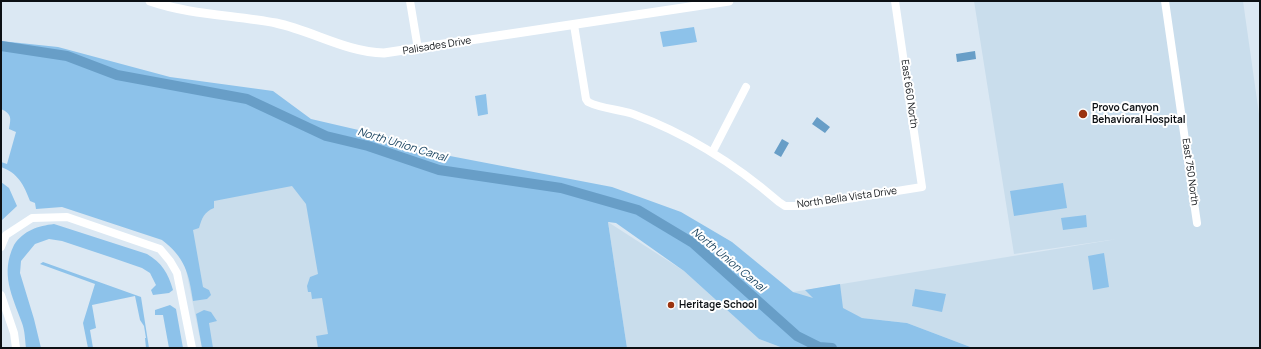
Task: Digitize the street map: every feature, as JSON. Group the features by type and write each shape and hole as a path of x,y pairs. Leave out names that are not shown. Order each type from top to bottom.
{"street":[{"name":"Palisades Drive","path":"150,1 276,23 310,32 352,49 365,52 384,53 729,1"},
{"path":"410,1 418,48"},
{"name":"East 660 North","path":"895,1 922,187"},
{"name":"East 750 North","path":"1165,1 1198,223"},
{"name":"North Bella Vista Drive","path":"574,25 586,99 596,106 623,112 652,122 683,135 713,151 732,164 785,206 803,206 922,187"},
{"path":"713,151 746,87"},
{"path":"1,247 6,235 32,218 67,217 160,249 170,261 177,273 192,348"},
{"path":"1,295 14,333 16,348"}],"shaded area":[{"path":"974,1 1243,1 1260,121 1260,348 973,348 907,323 862,318 793,292 1117,239 1014,254"},
{"path":"694,27 697,42 663,47 660,32"},
{"path":"1,41 58,47 170,77 273,91 311,119 393,138 450,156 612,187 681,212 732,242 793,292 813,298 805,290 840,284 843,308 862,318 907,323 973,348 783,348 759,339 684,271 616,223 608,222 627,348 318,348 316,336 328,334 322,298 312,299 311,292 308,292 307,286 310,277 318,274 306,204 292,186 214,201 214,208 208,211 204,216 199,228 193,230 203,287 209,290 211,295 207,299 193,301 190,282 185,267 176,253 162,240 62,207 36,209 35,203 30,201 20,180 12,173 1,167 1,162 7,164 16,132 9,129 10,117 1,109"},
{"path":"975,51 976,59 957,62 956,54"},
{"path":"486,94 488,114 478,116 475,96"},
{"path":"817,117 830,127 825,133 812,124"},
{"path":"249,138 325,161 337,348 202,348 185,265 172,248 162,240"},
{"path":"782,139 789,143 781,157 774,153"},
{"path":"1,182 9,188 17,206 1,221"},
{"path":"1063,183 1067,208 1014,216 1010,191"},
{"path":"1086,215 1087,227 1063,230 1061,218"},
{"name":"Heritage School","path":"608,222 684,271 759,339 783,348 627,348"},
{"path":"54,224 147,254 157,261 164,269 173,290 169,293 153,295 151,290 156,285 150,273 142,268 62,241 49,239 35,244 21,261 20,273 41,348 26,348 23,326 11,294 9,284 8,265 10,256 14,245 27,232 42,226"},
{"path":"1104,253 1109,287 1093,290 1088,256"},
{"path":"43,262 141,297 149,348 146,348 144,326 140,320 135,296 92,305 96,328 90,330 93,348 88,348 83,323 95,284 40,264"},
{"path":"915,289 946,294 942,312 912,306"},
{"path":"170,305 176,309 183,348 169,348 163,315 155,315 155,310"},
{"path":"204,310 211,312 217,321 209,323 213,348 202,348 196,314"}],"waterway":[{"name":"North Union Canal","path":"1,46 67,56 117,75 247,99 326,136 368,146 439,170 561,188 638,210 693,243 797,336 819,347 832,348"}],"place":[{"name":"Provo Canyon Behavioral Hospital","path":"1083,114"},
{"name":"Heritage School","path":"671,305"}]}
